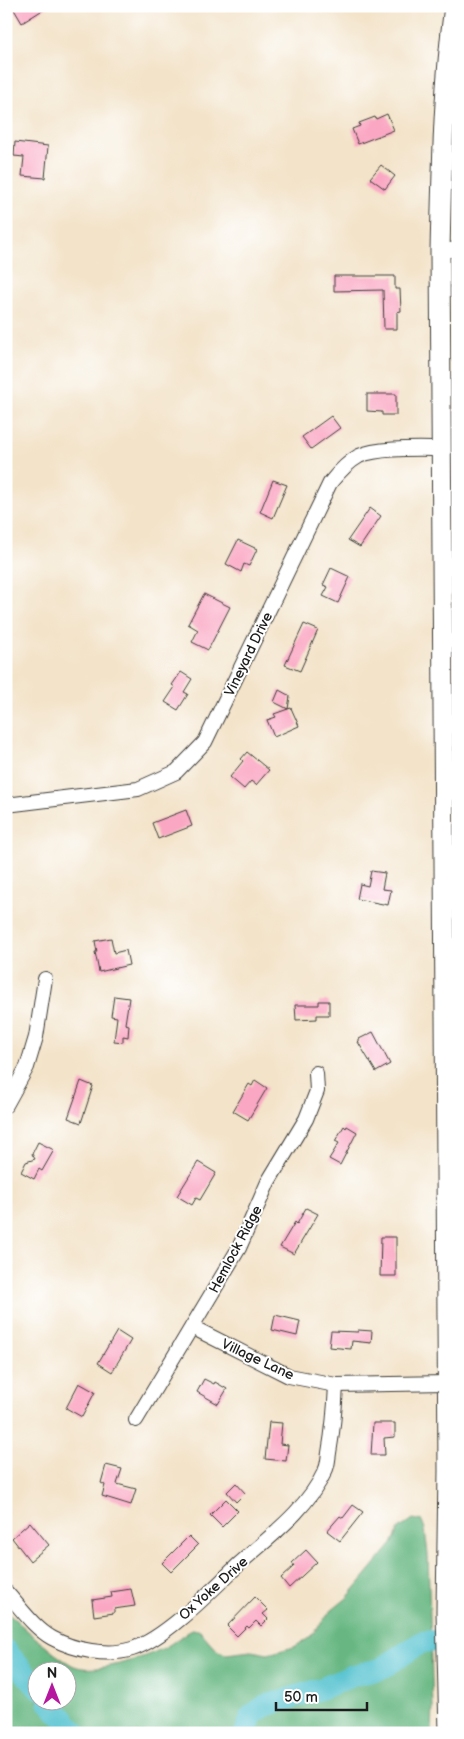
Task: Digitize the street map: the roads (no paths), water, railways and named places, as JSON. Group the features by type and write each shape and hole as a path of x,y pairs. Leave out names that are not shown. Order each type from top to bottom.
{"main road":[{"path":"449,1733 442,449 449,250 444,112 454,6"}],"street":[{"name":"Vineyard Drive","path":"6,805 138,789 176,772 206,742 330,483 342,469 360,456 389,450 442,449"},
{"path":"7,1104 27,1067 36,1037 45,979"},
{"name":"Hemlock Ridge","path":"136,1420 239,1248 268,1182 306,1119 317,1091 316,1073"},
{"name":"Village Lane","path":"192,1327 289,1376 336,1385 447,1383"},
{"name":"Ox Yoke Drive","path":"6,1592 32,1621 51,1637 78,1649 108,1653 132,1649 160,1635 295,1513 314,1490 326,1469 333,1432 336,1385"}],"waterway":[{"path":"245,1733 252,1715 265,1706 323,1688 354,1675 381,1669 422,1642 458,1639"},
{"path":"6,1651 28,1676"},
{"path":"58,1712 76,1733"}]}
